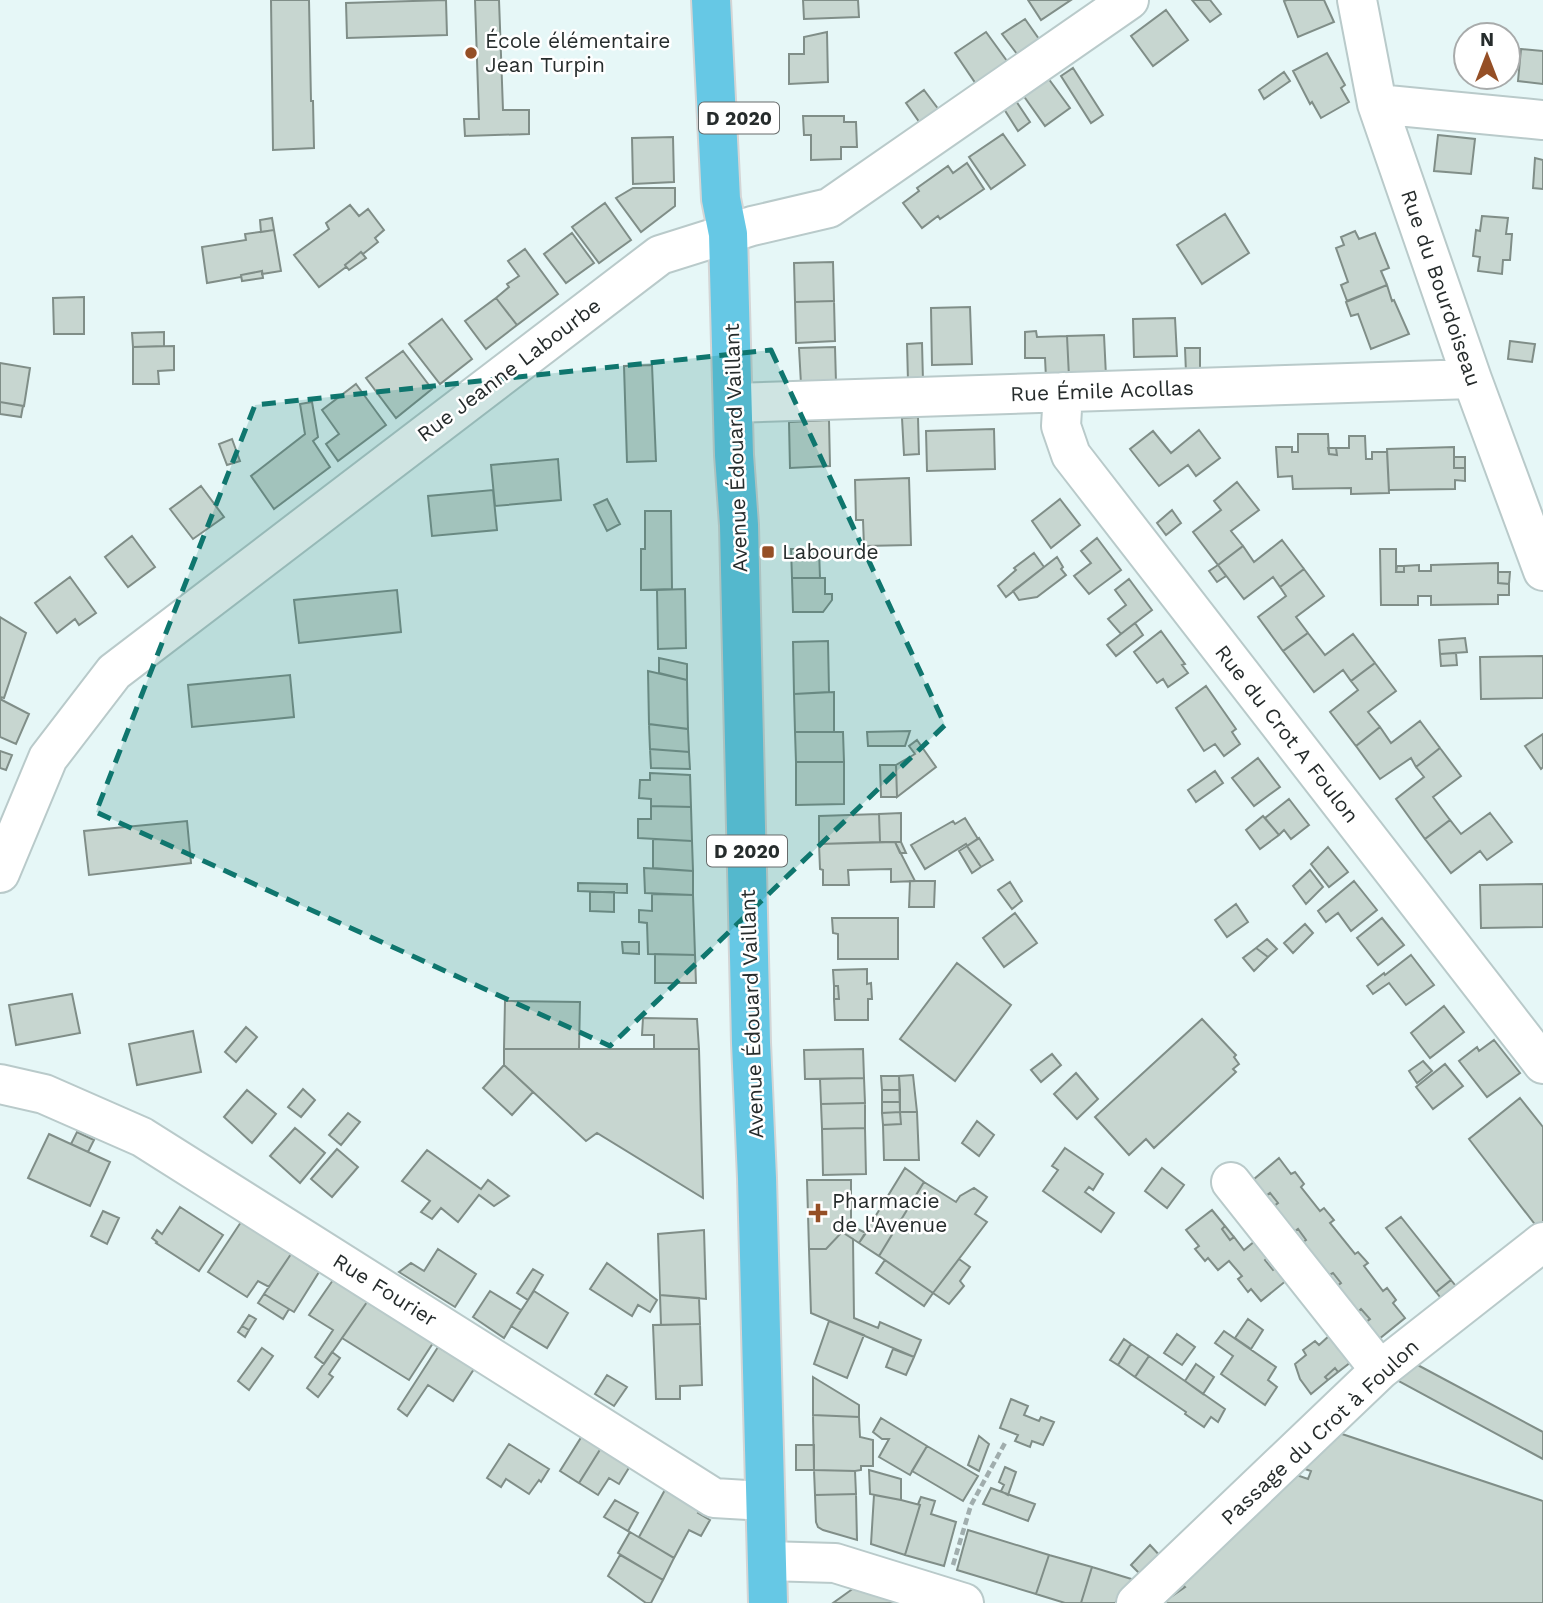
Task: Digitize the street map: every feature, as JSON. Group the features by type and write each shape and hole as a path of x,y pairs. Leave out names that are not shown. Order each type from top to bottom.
{"main road":[{"name":"Avenue Édouard Vaillant","path":"711,0 721,199 728,234 741,581 765,1501"},
{"name":"Avenue Édouard Vaillant","path":"728,234 740,195 737,0"},
{"name":"D 2020","path":"765,1501 768,1603"}],"street":[{"name":"Rue Jeanne Labourbe","path":"0,873 48,758 114,672 660,255 752,226 829,208 1129,0"},
{"name":"Rue du Bourdoiseau","path":"1357,0 1377,104 1472,379 1543,571"},
{"path":"1377,104 1543,120"},
{"name":"Rue Émile Acollas","path":"733,403 1472,379"},
{"name":"Rue du Crot A Foulon","path":"1063,392 1060,426 1071,455 1543,1064"},
{"name":"Rue Fourier","path":"0,1084 44,1094 142,1137 714,1497 765,1501"},
{"path":"1231,1182 1380,1370"},
{"name":"Passage du Crot à Foulon","path":"1136,1603 1380,1370 1543,1242"},
{"path":"767,1561 835,1563 954,1600"}],"path":[{"path":"954,1600 971,1505 1005,1443"}],"highlighted area":[{"path":"771,350 945,725 610,1046 96,812 255,405"}],"building":[{"path":"271,0 309,0 314,148 273,150"},
{"path":"446,0 447,35 347,38 346,3"},
{"path":"475,0 499,0 503,110 529,110 529,134 465,136 464,119 479,119"},
{"path":"803,0 858,0 859,17 804,19"},
{"path":"1028,0 1071,0 1041,20"},
{"path":"1192,0 1210,0 1221,14 1210,22"},
{"path":"1324,0 1334,22 1298,37 1284,1"},
{"path":"1166,10 1188,40 1153,66 1131,36"},
{"path":"1025,19 1039,39 1017,54 1002,34"},
{"path":"827,32 828,82 789,84 789,54 804,54 804,37"},
{"path":"986,32 1007,61 976,84 955,53"},
{"path":"1522,49 1543,51 1543,84 1522,81"},
{"path":"1327,53 1345,85 1341,88 1349,102 1321,118 1312,102 1310,104 1293,71"},
{"path":"1073,68 1103,115 1091,123 1061,76"},
{"path":"1284,72 1290,81 1264,99 1259,90"},
{"path":"1048,78 1070,108 1045,126 1023,95"},
{"path":"924,90 939,110 920,123 906,103"},
{"path":"1016,101 1030,122 1018,131 1004,109"},
{"path":"803,116 844,116 844,122 856,122 857,147 841,147 841,159 811,160 811,135 804,135"},
{"path":"1003,134 1025,165 991,189 969,157"},
{"path":"1438,135 1475,139 1471,174 1434,171"},
{"path":"673,137 674,182 633,184 632,138"},
{"path":"1535,158 1543,160 1543,189 1533,188"},
{"path":"967,163 984,189 922,228 903,203 919,191 917,188 948,166 953,173"},
{"path":"633,188 675,188 675,206 641,232 616,198"},
{"path":"605,203 631,240 599,263 572,227"},
{"path":"350,205 359,216 368,209 384,230 375,238 378,242 363,254 361,252 319,287 294,255 329,229 326,223"},
{"path":"1225,214 1249,253 1202,284 1177,245"},
{"path":"1482,216 1508,218 1506,234 1512,234 1510,260 1503,260 1502,274 1478,271 1480,257 1473,256 1476,230 1480,231"},
{"path":"272,218 274,230 261,232 260,220"},
{"path":"274,230 281,271 262,274 262,271 207,283 202,247 246,240 245,234"},
{"path":"1355,231 1359,239 1375,233 1389,268 1381,271 1387,285 1347,301 1341,285 1348,282 1336,248 1344,245 1341,237"},
{"path":"572,233 594,263 566,283 544,254"},
{"path":"525,249 558,294 517,325 496,298 509,287 507,284 519,276 508,261"},
{"path":"361,252 366,258 349,270 345,265"},
{"path":"833,262 834,301 795,302 794,263"},
{"path":"262,271 263,278 242,281 241,275"},
{"path":"1387,285 1409,334 1371,349 1358,314 1351,316 1346,302"},
{"path":"84,297 84,334 54,334 53,298"},
{"path":"496,298 517,325 486,349 465,321"},
{"path":"834,301 835,341 796,343 795,302"},
{"path":"970,307 972,364 932,365 931,308"},
{"path":"1175,318 1177,356 1134,357 1133,319"},
{"path":"442,319 472,359 440,384 409,344"},
{"path":"1036,331 1037,337 1067,336 1069,377 1046,378 1045,358 1025,358 1025,332"},
{"path":"164,332 164,346 133,347 132,333"},
{"path":"1104,335 1106,376 1069,377 1067,336"},
{"path":"1510,341 1535,344 1532,362 1508,359"},
{"path":"922,343 923,381 908,381 907,344"},
{"path":"174,346 174,370 158,371 159,384 133,384 133,347"},
{"path":"835,347 836,383 801,384 799,348"},
{"path":"1185,348 1200,348 1200,373 1186,373"},
{"path":"403,351 432,389 396,418 366,378"},
{"path":"0,363 30,368 24,406 0,402"},
{"path":"652,365 656,461 627,462 624,366"},
{"path":"356,384 386,425 338,461 326,444 339,434 322,410"},
{"path":"0,402 23,406 21,417 0,414"},
{"path":"312,402 318,437 313,441 330,467 274,509 251,476 305,434 300,404"},
{"path":"918,417 919,454 904,455 902,418"},
{"path":"829,420 830,466 790,468 789,422"},
{"path":"994,429 995,469 927,471 926,431"},
{"path":"1199,430 1220,458 1196,476 1188,465 1159,486 1130,449 1153,431 1171,453"},
{"path":"1298,434 1328,434 1329,454 1337,455 1336,448 1349,448 1349,436 1365,436 1366,459 1372,459 1372,452 1387,452 1389,493 1351,494 1351,488 1293,489 1292,476 1278,477 1276,447 1292,447 1292,452 1298,452"},
{"path":"232,439 240,461 227,465 219,444"},
{"path":"1454,447 1454,468 1465,468 1465,481 1455,480 1455,489 1389,490 1387,449"},
{"path":"1328,448 1336,448 1337,455 1329,454"},
{"path":"1454,457 1465,457 1465,468 1454,468"},
{"path":"558,459 561,500 495,506 491,465"},
{"path":"909,478 911,545 864,546 863,520 856,520 855,480"},
{"path":"1237,482 1259,510 1231,531 1243,546 1218,565 1193,532 1221,510 1214,501"},
{"path":"201,486 224,517 193,539 170,509"},
{"path":"493,490 497,530 432,536 428,496"},
{"path":"607,499 620,524 607,531 594,505"},
{"path":"1060,499 1080,525 1051,548 1032,521"},
{"path":"1172,510 1181,523 1166,535 1157,523"},
{"path":"645,511 671,511 672,589 641,590"},
{"path":"132,536 155,567 128,587 105,557"},
{"path":"1097,538 1121,570 1089,594 1074,576 1091,563 1081,551"},
{"path":"1282,540 1304,569 1280,587 1273,577 1244,599 1218,565 1243,546 1254,562"},
{"path":"791,549 819,549 820,578 792,578"},
{"path":"1380,549 1396,549 1396,572 1404,572 1404,566 1419,565 1419,571 1431,571 1431,565 1498,563 1498,583 1509,584 1509,595 1498,595 1498,604 1431,605 1431,596 1418,596 1418,605 1381,605"},
{"path":"1034,553 1044,567 1006,597 998,586 1016,570 1014,568"},
{"path":"1057,557 1066,575 1037,597 1019,600 1013,591"},
{"path":"1218,565 1226,576 1217,582 1209,571"},
{"path":"1397,566 1404,566 1404,572 1396,572"},
{"path":"1304,569 1324,596 1296,617 1308,633 1283,651 1258,617 1286,596 1280,587"},
{"path":"1498,572 1510,572 1509,584 1498,583"},
{"path":"70,577 96,613 79,625 75,619 57,633 35,603"},
{"path":"792,578 825,578 825,594 832,594 832,600 823,612 793,612"},
{"path":"1129,579 1152,610 1121,634 1108,619 1126,605 1115,590"},
{"path":"685,589 686,648 658,649 657,590"},
{"path":"397,590 401,632 299,643 294,600"},
{"path":"0,617 26,633 4,698 0,697"},
{"path":"1135,623 1143,635 1116,656 1107,645"},
{"path":"1161,631 1185,664 1182,665 1188,673 1168,687 1163,679 1157,683 1134,652"},
{"path":"1308,633 1325,655 1353,634 1375,663 1351,681 1343,670 1314,692 1283,651"},
{"path":"1465,638 1467,652 1440,654 1439,640"},
{"path":"828,641 829,692 794,694 793,642"},
{"path":"1456,653 1457,665 1441,666 1440,654"},
{"path":"1543,656 1543,698 1481,699 1480,657"},
{"path":"659,658 687,664 687,680 659,673"},
{"path":"1375,663 1396,691 1368,712 1380,727 1356,746 1330,712 1358,690 1351,681"},
{"path":"648,671 687,680 688,729 649,724"},
{"path":"290,675 294,717 192,727 188,685"},
{"path":"1206,686 1236,729 1232,732 1240,744 1224,756 1215,744 1204,751 1176,708"},
{"path":"834,692 834,732 795,732 794,694"},
{"path":"0,699 29,714 16,744 0,737"},
{"path":"1420,721 1440,748 1416,767 1411,758 1380,779 1356,746 1380,727 1391,743"},
{"path":"649,724 688,729 689,752 650,749"},
{"path":"910,731 905,746 868,746 867,732"},
{"path":"795,732 843,732 844,762 796,762"},
{"path":"1543,734 1543,767 1541,769 1525,746"},
{"path":"917,740 936,767 897,797 896,765 915,754 909,746"},
{"path":"1440,748 1461,776 1433,797 1450,820 1425,839 1396,799 1424,777 1416,767"},
{"path":"650,749 689,752 690,769 651,768"},
{"path":"0,751 12,755 6,770 0,768"},
{"path":"1258,758 1280,787 1254,806 1232,778"},
{"path":"796,762 844,762 844,804 796,805"},
{"path":"880,765 896,765 897,797 881,797"},
{"path":"1215,771 1223,783 1196,802 1188,790"},
{"path":"650,773 690,775 691,807 651,806 651,799 639,798 640,780 650,780"},
{"path":"1289,799 1309,825 1291,839 1284,830 1279,835 1265,818"},
{"path":"651,806 691,807 692,841 638,838 638,819 651,819"},
{"path":"901,813 901,842 880,842 879,814"},
{"path":"1490,813 1512,842 1487,860 1480,851 1451,873 1425,839 1450,820 1461,834"},
{"path":"879,814 880,842 819,844 819,816"},
{"path":"1263,816 1279,835 1260,849 1246,830"},
{"path":"965,818 978,839 925,869 911,845 953,821 955,824"},
{"path":"187,821 191,863 89,875 84,831"},
{"path":"979,838 993,860 981,867 967,846"},
{"path":"653,839 692,841 693,871 653,868"},
{"path":"895,842 901,842 906,853 900,853"},
{"path":"895,842 915,881 891,882 891,869 848,870 849,885 823,885 819,844"},
{"path":"967,846 981,867 972,873 959,851"},
{"path":"1328,847 1348,872 1329,887 1311,864"},
{"path":"644,868 693,871 693,895 645,893"},
{"path":"1310,870 1323,887 1306,904 1293,886"},
{"path":"910,881 935,881 934,907 909,907"},
{"path":"1354,881 1377,910 1351,931 1338,913 1326,922 1318,911"},
{"path":"1010,882 1022,901 1012,909 998,890"},
{"path":"578,883 627,884 627,893 578,891"},
{"path":"1543,884 1543,927 1481,928 1480,885"},
{"path":"590,892 614,892 614,912 590,911"},
{"path":"652,894 693,895 695,955 648,954 647,923 639,922 639,910 652,911"},
{"path":"1236,904 1248,922 1227,937 1215,920"},
{"path":"1015,913 1037,943 1004,967 983,938"},
{"path":"832,918 898,918 898,959 838,959 838,934 833,933"},
{"path":"1382,918 1404,945 1378,965 1357,938"},
{"path":"1305,924 1313,933 1293,953 1284,943"},
{"path":"1267,939 1277,949 1268,957 1256,948"},
{"path":"622,942 639,942 639,954 623,953"},
{"path":"1256,948 1268,957 1254,971 1243,958"},
{"path":"655,954 695,955 696,983 655,983"},
{"path":"1411,955 1434,985 1406,1005 1389,983 1373,994 1367,986"},
{"path":"957,963 1011,1005 955,1081 900,1039"},
{"path":"867,969 867,984 871,983 872,999 868,999 868,1020 835,1020 834,999 839,999 838,986 834,986 833,970"},
{"path":"834,986 838,986 839,999 834,999"},
{"path":"72,994 80,1033 16,1045 9,1005"},
{"path":"505,1001 580,1002 579,1049 504,1049"},
{"path":"1444,1006 1464,1032 1430,1058 1411,1033"},
{"path":"643,1018 697,1019 699,1049 654,1049 654,1035 642,1035"},
{"path":"1202,1019 1236,1055 1234,1057 1239,1064 1233,1069 1236,1072 1154,1148 1146,1139 1129,1155 1095,1117"},
{"path":"246,1027 257,1037 236,1062 225,1052"},
{"path":"193,1031 201,1072 137,1085 129,1044"},
{"path":"1494,1040 1520,1073 1487,1097 1459,1061 1477,1047 1479,1051"},
{"path":"504,1049 699,1049 703,1198 597,1133 586,1141 504,1065"},
{"path":"863,1049 864,1078 805,1079 804,1050"},
{"path":"1052,1054 1061,1065 1041,1082 1031,1070"},
{"path":"1423,1061 1432,1071 1417,1083 1409,1071"},
{"path":"1445,1064 1463,1086 1433,1109 1416,1087"},
{"path":"504,1065 533,1092 512,1115 483,1088"},
{"path":"1076,1073 1098,1099 1077,1119 1054,1094"},
{"path":"913,1075 917,1112 900,1112 899,1076"},
{"path":"881,1076 899,1076 900,1090 882,1090"},
{"path":"864,1078 865,1103 821,1104 820,1079"},
{"path":"303,1089 315,1100 301,1117 288,1107"},
{"path":"247,1090 276,1114 252,1143 224,1117"},
{"path":"882,1090 900,1090 900,1102 882,1102"},
{"path":"1520,1098 1543,1127 1543,1223 1537,1227 1469,1139"},
{"path":"882,1102 900,1102 900,1112 882,1113"},
{"path":"865,1103 865,1128 822,1129 821,1104"},
{"path":"900,1112 917,1112 919,1160 884,1160 883,1125 901,1124"},
{"path":"900,1112 901,1124 883,1125 882,1113"},
{"path":"348,1113 360,1122 341,1145 329,1135"},
{"path":"977,1121 994,1135 979,1156 962,1143"},
{"path":"295,1128 325,1153 300,1183 270,1156"},
{"path":"865,1128 866,1174 823,1175 822,1129"},
{"path":"77,1132 94,1140 88,1152 71,1144"},
{"path":"49,1134 110,1162 90,1206 28,1178"},
{"path":"1065,1148 1103,1174 1093,1190 1089,1187 1085,1192 1114,1213 1101,1232 1043,1191 1058,1170 1052,1166"},
{"path":"337,1149 358,1167 332,1197 311,1179"},
{"path":"427,1150 481,1189 488,1180 509,1196 494,1206 479,1195 458,1222 441,1208 432,1219 421,1212 430,1201 402,1181"},
{"path":"1279,1158 1291,1174 1295,1172 1304,1184 1301,1187 1320,1211 1324,1208 1334,1220 1330,1223 1355,1254 1358,1252 1368,1263 1364,1266 1383,1291 1387,1288 1396,1300 1393,1303 1405,1318 1379,1339 1366,1322 1370,1319 1361,1309 1358,1312 1337,1286 1341,1283 1333,1273 1329,1275 1303,1242 1306,1240 1298,1229 1294,1232 1274,1206 1278,1203 1270,1193 1266,1196 1253,1180"},
{"path":"905,1168 924,1182 879,1256 859,1243"},
{"path":"1162,1168 1184,1185 1167,1208 1145,1191"},
{"path":"807,1180 851,1180 851,1226 866,1233 859,1243 842,1232 826,1249 809,1249"},
{"path":"924,1182 956,1202 960,1196 974,1188 987,1197 975,1214 987,1222 933,1293 879,1256"},
{"path":"1270,1193 1278,1203 1274,1206 1266,1196"},
{"path":"180,1207 223,1235 199,1271 152,1238 157,1230 162,1234"},
{"path":"1212,1210 1225,1226 1222,1229 1230,1240 1234,1237 1244,1250 1255,1241 1268,1257 1265,1260 1273,1270 1276,1268 1287,1280 1261,1301 1251,1289 1248,1292 1238,1279 1242,1276 1229,1261 1218,1270 1208,1258 1205,1261 1195,1249 1199,1246 1186,1230"},
{"path":"103,1211 119,1218 107,1244 91,1236"},
{"path":"1401,1217 1451,1280 1436,1292 1386,1228"},
{"path":"241,1222 291,1254 269,1287 258,1281 247,1297 208,1272"},
{"path":"1225,1226 1234,1237 1230,1240 1222,1229"},
{"path":"1298,1229 1306,1240 1303,1242 1294,1232"},
{"path":"704,1230 706,1299 660,1295 658,1234"},
{"path":"842,1232 853,1239 854,1318 878,1328 880,1322 921,1340 914,1357 811,1313 809,1249 826,1249"},
{"path":"438,1249 476,1274 455,1307 399,1272 411,1263 424,1271"},
{"path":"291,1254 319,1272 294,1312 264,1294"},
{"path":"959,1259 970,1267 960,1281 964,1286 949,1304 933,1293"},
{"path":"885,1260 933,1293 924,1306 876,1273"},
{"path":"607,1263 657,1300 650,1312 638,1305 632,1316 590,1289"},
{"path":"533,1269 543,1275 528,1300 517,1293"},
{"path":"1333,1273 1341,1283 1337,1286 1329,1275"},
{"path":"333,1280 367,1302 324,1364 315,1357 333,1330 309,1315"},
{"path":"1451,1280 1463,1295 1448,1307 1436,1292"},
{"path":"490,1291 521,1310 504,1338 473,1317"},
{"path":"534,1291 568,1313 547,1348 511,1326"},
{"path":"264,1294 289,1309 283,1319 258,1303"},
{"path":"660,1295 699,1298 700,1324 661,1325"},
{"path":"367,1302 433,1343 409,1380 342,1338"},
{"path":"1361,1309 1370,1319 1366,1322 1358,1312"},
{"path":"249,1315 256,1319 249,1330 242,1326"},
{"path":"1248,1319 1263,1330 1251,1349 1235,1338"},
{"path":"829,1321 864,1335 847,1378 814,1364"},
{"path":"700,1324 702,1385 680,1386 680,1399 656,1399 653,1325"},
{"path":"242,1326 249,1330 245,1337 238,1332"},
{"path":"1224,1331 1276,1367 1268,1380 1277,1387 1265,1405 1221,1374 1233,1356 1215,1343"},
{"path":"1177,1334 1195,1347 1182,1365 1164,1353"},
{"path":"1330,1335 1351,1362 1338,1372 1335,1368 1325,1377 1328,1380 1311,1394 1300,1379 1295,1364 1306,1355 1303,1350 1315,1341 1319,1345"},
{"path":"1124,1339 1131,1344 1118,1365 1110,1360"},
{"path":"1131,1344 1149,1356 1135,1377 1118,1365"},
{"path":"438,1347 474,1369 453,1401 428,1385 407,1416 398,1409"},
{"path":"262,1348 273,1356 249,1390 238,1381"},
{"path":"893,1349 914,1357 906,1375 886,1367"},
{"path":"332,1352 340,1358 329,1374 333,1377 318,1397 307,1388"},
{"path":"1149,1356 1225,1409 1218,1422 1211,1417 1204,1427 1135,1377"},
{"path":"1412,1362 1543,1432 1543,1459 1391,1377"},
{"path":"1196,1364 1214,1377 1203,1394 1185,1381"},
{"path":"1335,1368 1338,1372 1328,1380 1325,1377"},
{"path":"607,1375 627,1387 614,1406 595,1394"},
{"path":"813,1377 859,1405 859,1417 813,1415"},
{"path":"1011,1399 1028,1406 1024,1415 1039,1421 1041,1417 1054,1422 1043,1445 1032,1441 1030,1447 1015,1441 1018,1435 1000,1428"},
{"path":"813,1415 859,1417 860,1437 873,1440 873,1466 861,1466 861,1470 855,1471 814,1470"},
{"path":"881,1418 927,1446 910,1475 879,1457 889,1439 882,1439 873,1432"},
{"path":"1324,1428 1543,1501 1543,1603 1162,1603 1185,1587 1173,1575 1279,1469 1308,1479 1311,1471 1305,1469 1317,1432"},
{"path":"582,1436 601,1448 579,1483 560,1471"},
{"path":"979,1436 989,1444 979,1471 968,1465"},
{"path":"509,1444 549,1469 529,1494 506,1479 501,1487 487,1478"},
{"path":"796,1445 814,1445 814,1470 796,1470"},
{"path":"927,1446 978,1476 963,1501 912,1471"},
{"path":"601,1448 630,1466 619,1484 609,1478 598,1495 579,1483"},
{"path":"1005,1467 1016,1472 1008,1495 1001,1491 1004,1485 999,1482"},
{"path":"814,1470 855,1471 856,1494 815,1495"},
{"path":"869,1470 901,1479 901,1500 870,1494"},
{"path":"666,1488 700,1510 698,1513 710,1520 701,1536 689,1530 674,1558 639,1537"},
{"path":"991,1488 1035,1504 1028,1521 983,1504"},
{"path":"856,1494 857,1540 818,1527 815,1495"},
{"path":"874,1495 920,1505 905,1555 871,1544"},
{"path":"921,1497 935,1501 931,1514 956,1522 944,1566 905,1555"},
{"path":"615,1500 638,1513 628,1531 604,1517"},
{"path":"968,1530 1049,1555 1036,1594 957,1570"},
{"path":"630,1532 674,1558 663,1580 618,1553"},
{"path":"1150,1545 1162,1558 1142,1576 1131,1565"},
{"path":"620,1555 663,1580 651,1603 646,1603 608,1576"},
{"path":"1049,1555 1092,1567 1081,1603 1065,1603 1036,1594"},
{"path":"1092,1567 1138,1581 1115,1603 1081,1603"},
{"path":"858,1585 913,1603 833,1603"}],"place":[{"name":"École élémentaire Jean Turpin","path":"471,53"},
{"name":"Labourde","path":"768,552"},
{"name":"Pharmacie de l'Avenue","path":"818,1213"}]}
